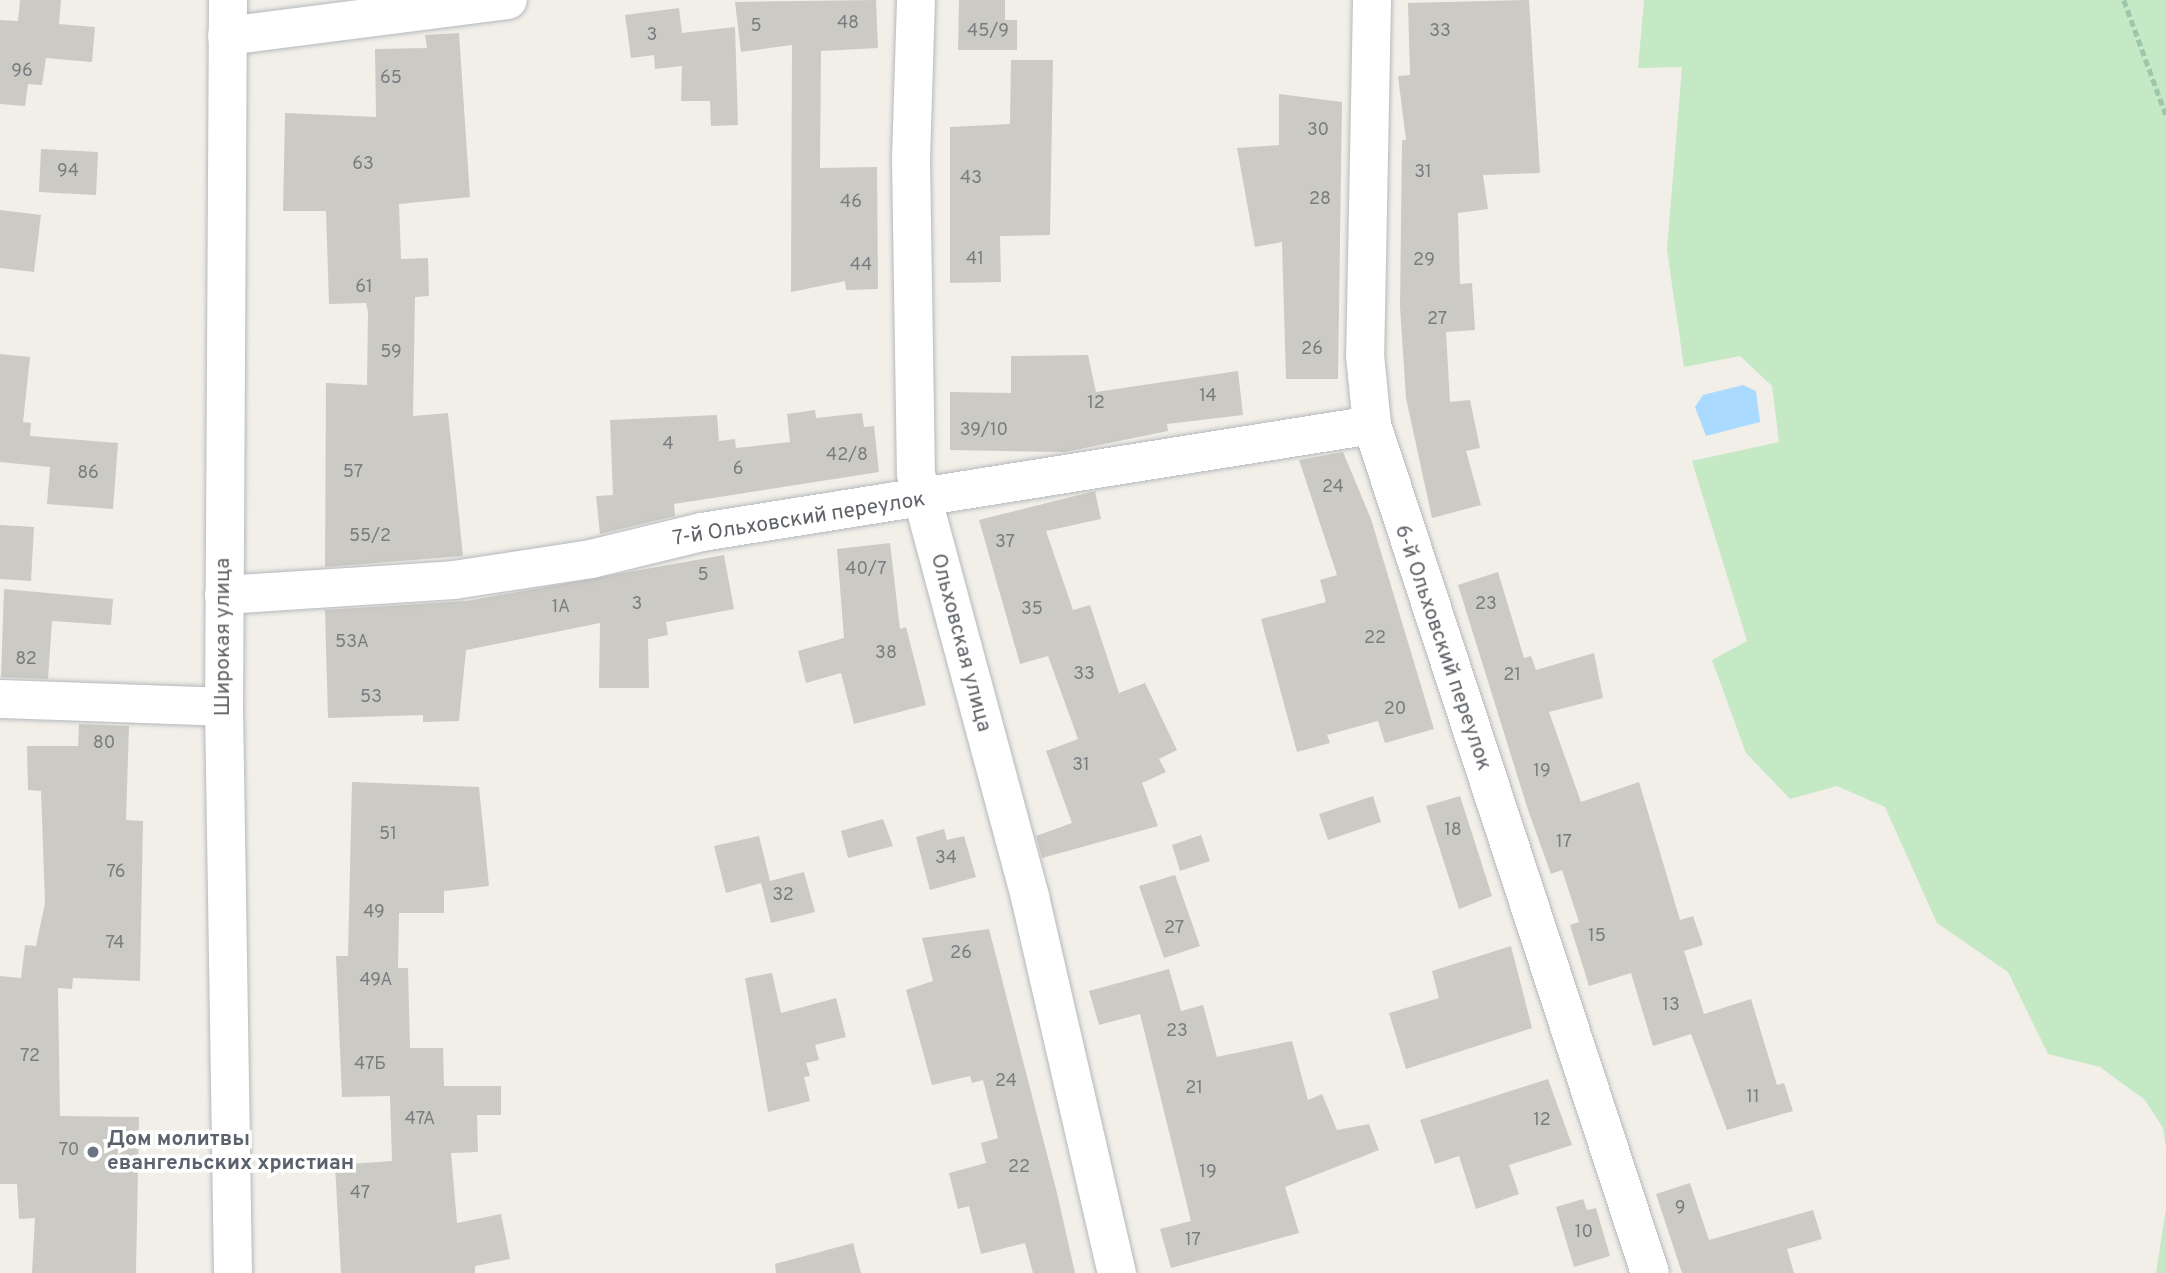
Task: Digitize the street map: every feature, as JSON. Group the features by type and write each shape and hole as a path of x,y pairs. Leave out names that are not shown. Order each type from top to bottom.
{"street":[{"path":"227,18 508,0"},
{"name":"Ольховская улица","path":"916,0 912,430 921,500 1030,897 1118,1273"},
{"name":"6-й Ольховский переулок","path":"1372,0 1365,355 1372,425 1401,528 1650,1273"},
{"name":"Широкая улица","path":"227,18 224,707 233,1273"},
{"name":"7-й Ольховский переулок","path":"224,595 454,580 591,559 702,532 921,500 1372,425"},
{"path":"0,699 224,707"}],"path":[{"path":"2124,0 2166,115"}],"green space":[{"path":"1644,0 2166,0 2166,1148 2163,1128 2145,1100 2100,1067 2048,1054 2008,972 1937,923 1885,807 1837,786 1790,799 1746,753 1712,660 1747,641 1692,461 1779,442 1772,386 1740,356 1684,367 1667,250 1682,67 1638,68"},
{"path":"2166,1209 2166,1273 2156,1273"}],"water":[{"path":"1743,385 1756,391 1760,422 1706,436 1695,407 1703,395"}],"building":[{"path":"20,0 61,0 59,24 95,27 92,62 46,58 42,85 28,84 25,106 0,104 0,20 18,21"},
{"path":"876,0 878,48 821,51 820,168 877,167 878,289 846,290 845,281 791,292 792,45 741,52 735,2"},
{"path":"959,0 1005,0 1005,20 1017,20 1017,50 958,50"},
{"path":"1529,0 1540,173 1483,175 1488,209 1458,213 1460,284 1472,283 1475,330 1446,332 1450,402 1470,400 1480,448 1466,451 1481,505 1432,518 1406,398 1400,307 1402,140 1406,140 1398,76 1410,75 1408,3"},
{"path":"679,8 682,33 735,27 738,125 711,126 710,101 681,101 682,66 655,69 654,55 631,58 625,15"},
{"path":"459,33 470,197 399,204 401,259 428,258 429,296 415,297 413,416 448,413 463,556 325,567 326,383 367,385 368,312 366,303 329,304 326,211 283,211 285,113 376,117 375,49 427,48 425,35"},
{"path":"1011,60 1053,60 1050,235 1000,236 1001,282 950,283 950,127 1010,124"},
{"path":"1279,94 1342,102 1338,379 1286,379 1282,242 1255,247 1237,148 1279,145"},
{"path":"41,149 98,152 96,195 39,192"},
{"path":"0,210 41,215 34,272 0,268"},
{"path":"0,354 30,357 23,422 31,423 30,436 118,443 113,509 47,504 50,467 0,462"},
{"path":"1088,355 1096,392 1238,371 1243,415 1167,424 1168,431 1065,452 950,450 950,392 1011,393 1011,356"},
{"path":"815,410 816,418 862,413 864,427 874,426 879,472 674,504 675,516 600,534 596,496 613,495 610,420 717,415 719,441 735,439 736,448 790,442 787,414"},
{"path":"1343,452 1371,519 1434,729 1385,743 1378,721 1327,735 1330,743 1297,752 1261,619 1326,602 1320,580 1337,575 1299,460"},
{"path":"1095,491 1101,519 1046,531 1073,610 1090,605 1119,693 1145,683 1177,750 1159,759 1166,772 1142,783 1158,826 1042,858 1036,836 1072,823 1046,751 1078,739 1048,656 1020,664 979,520"},
{"path":"0,525 34,527 31,581 0,579"},
{"path":"890,543 900,629 906,627 926,705 854,724 841,673 806,683 798,651 844,638 837,549"},
{"path":"724,555 734,609 666,622 668,635 648,639 649,688 599,688 600,623 466,650 459,721 423,722 423,715 328,718 325,610 467,601"},
{"path":"1498,572 1524,658 1531,656 1536,670 1594,653 1603,698 1549,712 1581,802 1639,782 1680,920 1693,916 1703,945 1684,951 1704,1014 1751,999 1777,1085 1784,1083 1793,1111 1727,1130 1691,1034 1653,1046 1631,973 1589,986 1570,925 1579,922 1562,870 1551,874 1528,810 1458,585"},
{"path":"4,589 113,599 111,625 52,621 48,679 1,677"},
{"path":"79,724 129,726 126,820 143,821 140,981 73,978 72,989 58,988 60,1116 139,1117 136,1273 32,1273 35,1218 19,1219 17,1184 0,1184 0,976 21,978 25,945 36,946 45,903 41,791 28,790 27,746 78,746"},
{"path":"352,782 479,787 489,886 444,891 444,913 399,913 398,968 408,968 410,1048 443,1048 444,1086 501,1086 501,1115 477,1115 478,1152 451,1153 457,1223 501,1214 510,1259 475,1266 475,1273 341,1273 335,1165 392,1161 390,1096 342,1097 336,956 348,956"},
{"path":"1373,796 1381,822 1328,840 1319,814"},
{"path":"1460,796 1492,896 1459,909 1426,806"},
{"path":"883,819 893,846 848,858 841,831"},
{"path":"944,829 947,840 964,836 976,877 930,890 916,837"},
{"path":"1201,835 1210,861 1180,871 1172,845"},
{"path":"759,836 770,881 804,872 815,912 771,923 761,883 726,893 714,846"},
{"path":"1175,875 1200,946 1164,958 1139,886"},
{"path":"989,929 1075,1273 1033,1273 1025,1243 981,1254 969,1206 958,1209 949,1173 986,1163 981,1143 998,1138 983,1080 972,1083 970,1076 932,1085 906,990 933,981 922,938"},
{"path":"1511,946 1532,1028 1406,1069 1389,1013 1439,998 1432,971"},
{"path":"1169,969 1181,1011 1203,1005 1217,1057 1292,1041 1308,1100 1322,1094 1337,1130 1369,1124 1379,1150 1285,1187 1299,1233 1171,1268 1160,1229 1191,1221 1140,1014 1099,1025 1089,991"},
{"path":"772,973 781,1013 836,998 846,1037 815,1045 819,1060 806,1063 810,1076 804,1077 810,1101 768,1112 745,978"},
{"path":"1548,1079 1572,1145 1509,1165 1519,1194 1476,1209 1459,1156 1435,1164 1420,1120"},
{"path":"1690,1183 1709,1240 1813,1210 1822,1239 1787,1249 1794,1273 1682,1273 1656,1194"},
{"path":"1583,1199 1587,1210 1596,1208 1610,1256 1574,1267 1556,1207"},
{"path":"853,1243 861,1273 776,1273 775,1264"}],"place":[{"name":"Дом молитвы евангельских христиан","path":"93,1152"}]}
